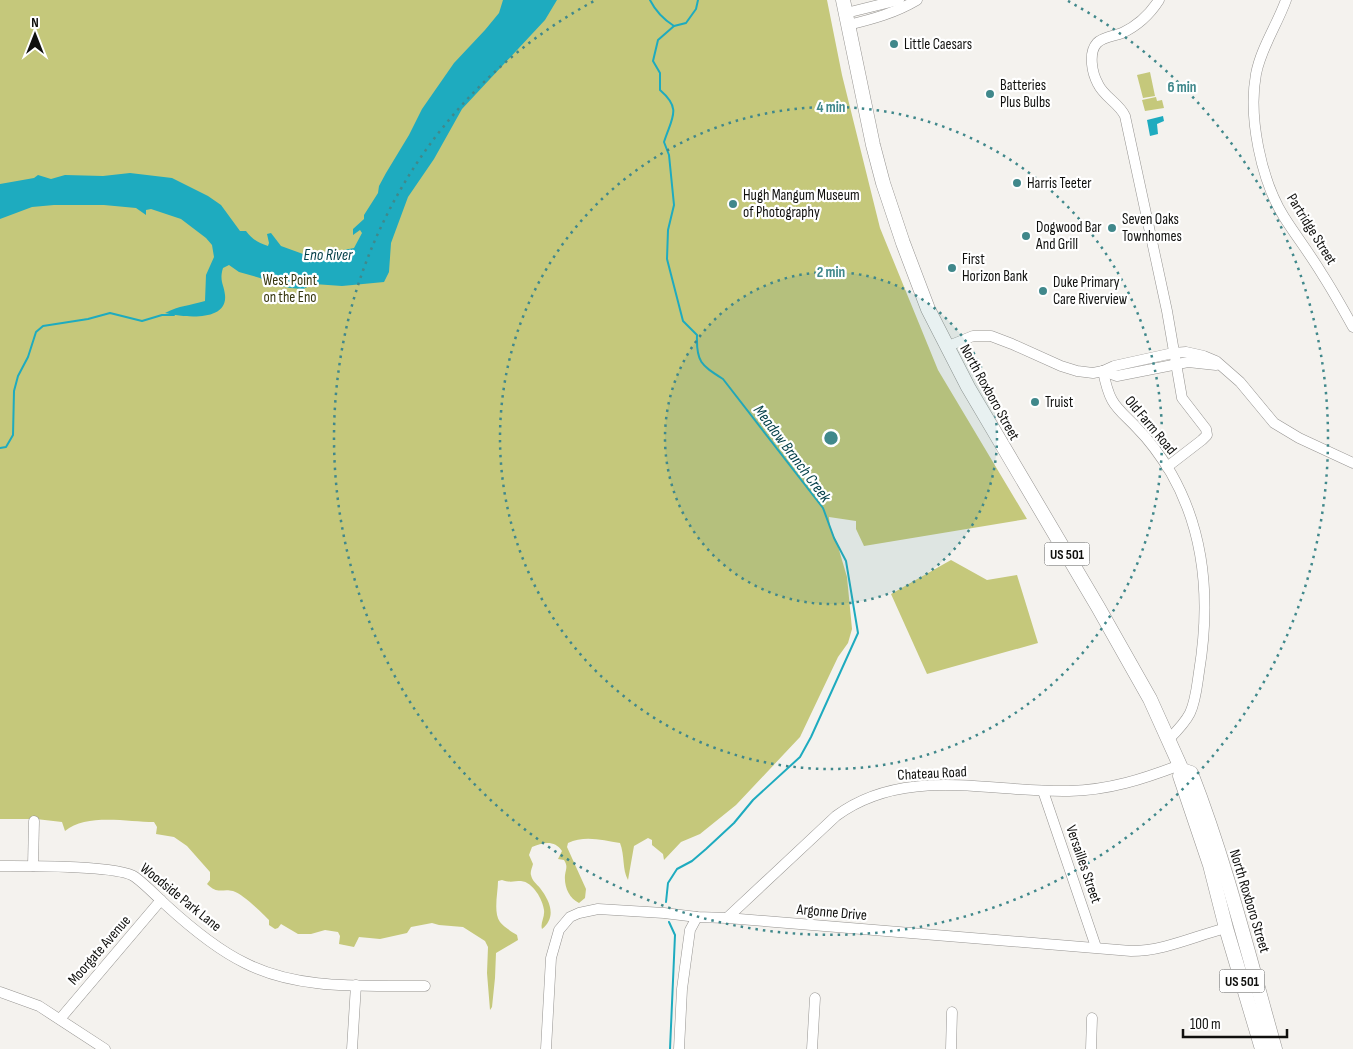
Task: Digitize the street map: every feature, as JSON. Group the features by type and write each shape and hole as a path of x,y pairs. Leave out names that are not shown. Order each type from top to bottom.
{"highway":[{"name":"North Roxboro Street","path":"846,12 873,145 885,191 915,276 946,347 994,434 1122,648 1169,739 1181,768 1180,776 1210,865 1226,928 1262,1049"},
{"name":"North Roxboro Street","path":"1181,768 1191,773 1204,806 1240,922 1275,1049"},
{"path":"1210,865 1218,876 1231,916 1240,922"},
{"path":"1226,928 1235,931 1251,983 1258,987"}],"street":[{"path":"846,12 899,0"},
{"path":"846,12 896,11 917,0"},
{"path":"1159,0 1146,16 1136,24 1122,33 1097,43 1092,51 1092,61 1098,84 1122,109 1125,116 1167,311 1182,398 1205,427 1207,434 1167,467"},
{"name":"Partridge Street","path":"1286,0 1262,52 1256,73 1253,113 1262,160 1273,195 1283,216 1323,274 1353,327"},
{"path":"946,347 973,336 991,336 1069,369 1085,372 1103,371 1114,366 1173,353 1196,354 1211,358 1245,386 1274,423 1299,438 1353,464"},
{"path":"1103,371 1117,376 1175,364 1196,362 1219,365"},
{"name":"Old Farm Road","path":"1103,371 1112,401 1139,429 1167,467 1179,489 1195,532 1202,564 1205,593 1201,660 1195,698 1187,719 1169,739"},
{"name":"Chateau Road","path":"727,918 824,826 845,809 865,798 896,789 941,785 1071,791 1135,782 1181,768"},
{"name":"Versailles Street","path":"1043,791 1096,947"},
{"path":"33,866 34,821"},
{"name":"Woodside Park Lane","path":"0,866 118,871 134,876 189,926 246,964 278,975 304,981 356,985 425,986"},
{"name":"Moorgate Avenue","path":"60,1018 161,900"},
{"name":"Argonne Drive","path":"546,1049 551,958 556,936 566,921 579,913 598,909 1131,951 1151,950 1226,928"},
{"path":"679,1049 682,989 690,930 697,917"},
{"path":"352,1049 356,985"},
{"path":"0,992 39,1006 105,1049"},
{"path":"812,1049 815,998"},
{"path":"951,1049 952,1012"},
{"path":"1092,1018 1092,1049"}],"green space":[{"name":"West Point on the Eno","path":"0,0 827,0 842,75 880,228 938,370 1027,519 864,546 856,529 856,521 829,517 830,527 847,577 852,629 848,643 838,657 800,737 736,805 700,834 681,842 664,860 663,854 652,845 652,840 648,838 634,846 628,880 620,843 580,839 568,843 567,847 586,889 585,898 579,903 572,898 566,888 566,866 564,860 558,859 562,851 559,847 548,843 532,847 529,855 533,864 531,875 533,881 544,893 551,914 547,924 542,929 544,913 537,892 525,882 498,881 496,908 498,918 504,926 517,935 518,940 496,953 492,1007 490,1010 487,973 488,947 485,941 463,927 432,923 411,927 407,933 380,939 359,937 354,947 339,944 340,936 338,932 325,930 311,934 298,934 281,924 275,929 269,925 269,920 242,896 229,890 214,889 207,884 210,880 210,872 187,846 174,837 156,834 157,827 154,822 96,820 74,825 65,831 62,822 36,819 0,819"},
{"path":"1150,72 1155,96 1143,98 1137,75"},
{"path":"1156,97 1157,101 1162,100 1164,108 1145,111 1142,100"},
{"path":"951,560 987,580 1017,575 1038,643 927,674 891,594"}],"water":[{"name":"Eno River","path":"503,0 557,0 545,20 462,109 434,159 408,197 391,243 389,272 384,282 342,286 314,284 303,289 290,288 271,284 260,278 239,272 229,265 223,268 222,272 225,295 224,304 219,310 202,316 172,315 165,313 205,301 206,275 214,257 212,245 206,238 181,219 151,209 146,210 146,215 136,208 104,205 54,205 32,207 0,219 0,184 34,178 38,175 51,179 65,175 103,176 130,173 172,178 208,196 221,205 240,231 246,231 264,245 268,246 267,234 271,233 281,246 303,254 318,255 354,248 362,233 360,230 353,235 353,229 364,219 364,215 378,193 379,186 422,109 454,63 499,13"},
{"path":"1163,116 1164,121 1157,124 1158,134 1150,136 1147,120"}],"waterway":[{"path":"650,0 660,15 674,26"},
{"name":"Meadow Branch Creek","path":"666,902 668,883 677,869 692,861 706,849 734,823 753,800 800,757 858,633 846,561 834,538 823,508 723,379 701,362 697,335 683,321 667,259 668,230 674,205 669,155 664,142 672,120 673,108 667,97 660,90 660,73 653,61 658,40 674,26 686,23 696,9 698,0"},
{"path":"0,448 6,447 13,435 14,391 18,376 28,357 36,332 43,326 88,319 110,313 142,321 162,315 174,315"},
{"name":"Meadow Branch Creek","path":"669,922 675,935 670,1049"}],"place":[{"name":"Little Caesars","path":"894,44"},
{"name":"Batteries Plus Bulbs","path":"990,94"},
{"name":"Harris Teeter","path":"1017,183"},
{"name":"Hugh Mangum Museum of Photography","path":"733,204"},
{"name":"Seven Oaks Townhomes","path":"1112,228"},
{"name":"Dogwood Bar And Grill","path":"1026,236"},
{"name":"First Horizon Bank","path":"952,268"},
{"name":"Duke Primary Care Riverview","path":"1043,291"},
{"name":"Truist","path":"1035,402"}]}
